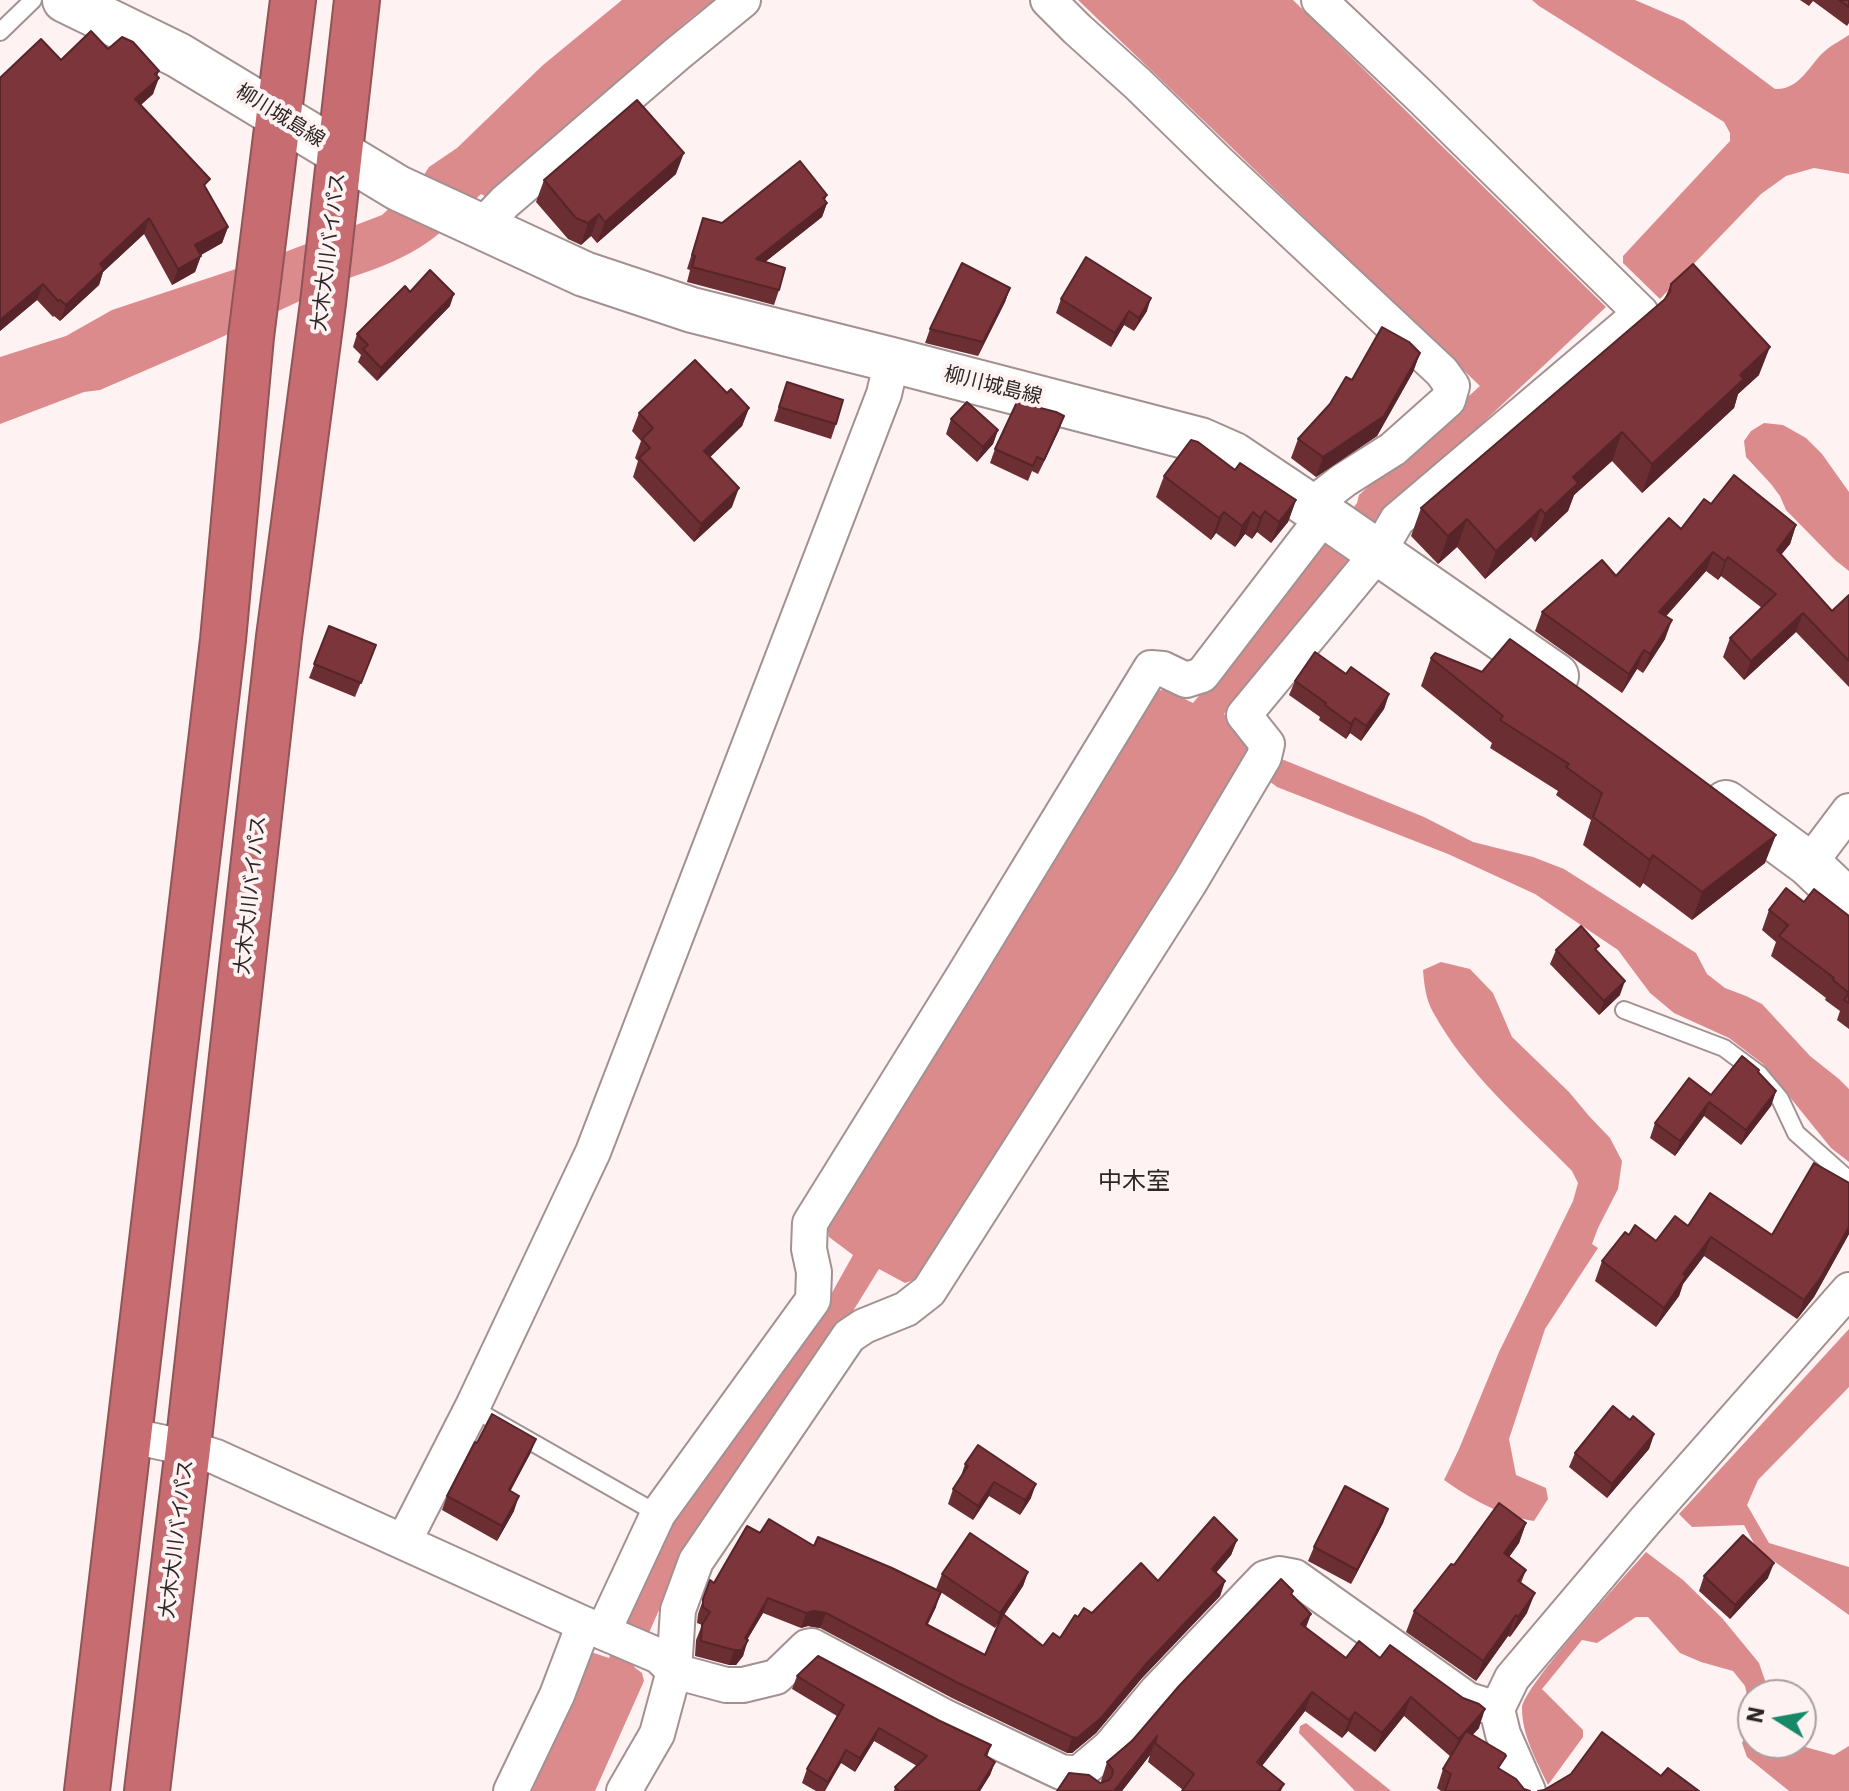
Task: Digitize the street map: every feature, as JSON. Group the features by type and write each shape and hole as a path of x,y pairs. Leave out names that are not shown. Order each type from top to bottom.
{"highway":[{"path":"87,1791 223,640 251,337 293,0"},
{"name":"大木大川バイパス","path":"147,1791 279,637 323,303 357,0"}],"main road":[{"name":"柳川城島線","path":"65,0 178,55 398,188 584,274 692,310 1200,440 1234,455 1588,699"},
{"path":"1696,780 1809,864 1849,902"}],"street":[{"path":"474,223 505,202 743,0"},
{"path":"511,1791 557,1695 658,1514 813,1300 810,1223 1151,668 1163,669 1186,680 1202,675 1323,516 1344,480 1393,449 1448,400 1452,386 1442,372 1048,0"},
{"path":"624,1791 657,1734 674,1671 678,1610 696,1561 849,1336 864,1326 906,1309 929,1291 1190,882 1264,757 1267,744 1244,715 1397,520 1641,313 1319,0"},
{"path":"404,1541 472,1408 593,1152 884,394 892,360"},
{"path":"1809,864 1849,811"},
{"path":"1528,1791 1503,1734 1497,1709 1512,1678 1849,1290"},
{"path":"127,1435 216,1457 659,1656 674,1671 726,1685 743,1685 776,1677 807,1647 812,1646 968,1729 1084,1781 1157,1691 1265,1578 1279,1574 1295,1577 1468,1700 1497,1709"}],"lane":[{"path":"0,32 33,0"},
{"path":"1624,1010 1724,1048 1759,1074 1780,1099 1796,1133 1849,1180"},
{"path":"472,1408 658,1514"}],"shaded area":[{"path":"622,0 715,0 666,39 578,123 491,199 481,194 419,248 100,390 84,392 0,424 0,357 66,336 112,310 272,257 382,215 422,178 429,167 457,148 543,65"},
{"path":"1078,0 1293,0 1606,307 1376,523 1224,714 1252,748 919,1278 905,1283 879,1269 837,1337 684,1553 634,1667 642,1673 644,1681 595,1791 532,1791 591,1652 609,1658 664,1527 819,1316 853,1255 829,1237 827,1224 1155,692 1165,689 1193,703 1327,542 1357,503 1359,495 1480,386"},
{"path":"1532,0 1635,0 1684,21 1775,89 1798,81 1826,50 1849,35 1849,174 1814,168 1786,176 1761,194 1660,299 1623,263 1623,256 1730,141 1730,133 1724,122"},
{"path":"1764,423 1783,425 1806,438 1822,454 1849,492 1849,571 1786,510 1771,484 1746,457 1744,441 1751,431"},
{"path":"1284,760 1424,817 1473,842 1533,857 1564,869 1696,953 1707,974 1725,988 1762,1004 1810,1056 1849,1089 1849,1162 1831,1148 1763,1064 1729,1038 1674,1013 1650,993 1618,950 1535,894 1448,854 1277,787 1269,781 1278,761"},
{"path":"1441,962 1470,969 1493,993 1512,1037 1569,1092 1610,1138 1622,1161 1618,1189 1592,1244 1598,1248 1545,1329 1509,1439 1516,1475 1546,1488 1548,1499 1534,1521 1487,1506 1444,1480 1499,1352 1573,1201 1578,1183 1572,1171 1479,1076 1446,1034 1429,1002 1423,970"},
{"path":"1849,1329 1849,1387 1758,1480 1747,1505 1769,1543 1849,1567 1849,1615 1757,1549 1744,1525 1692,1527 1679,1514"},
{"path":"1646,1552 1683,1580 1722,1618 1759,1663 1764,1679 1739,1679 1733,1671 1680,1653 1648,1617 1636,1617 1597,1643 1582,1640 1542,1689 1583,1730 1583,1737 1548,1785 1531,1748 1522,1708 1539,1678"},
{"path":"1306,1723 1391,1791 1355,1791 1299,1733 1300,1726"},
{"path":"1849,1746 1849,1791 1789,1791 1749,1759 1817,1759 1817,1750 1834,1755"}],"building":[{"path":"91,31 108,49 122,37 133,42 159,71 155,74 159,78 135,99 210,179 204,185 228,227 195,245 201,256 178,269 149,218 100,264 104,269 66,305 58,301 43,284 0,320 0,78 41,39 61,60"},
{"path":"637,100 684,153 605,222 599,214 588,223 576,218 544,180"},
{"path":"800,161 827,195 823,198 827,203 756,259 785,268 779,290 692,267 695,256 692,255 703,218 722,223"},
{"path":"1086,257 1151,298 1139,318 1129,311 1115,333 1061,299"},
{"path":"962,263 1010,288 983,342 930,329"},
{"path":"1693,264 1770,347 1740,375 1744,379 1652,464 1622,432 1573,477 1578,483 1545,514 1541,509 1496,551 1467,519 1448,536 1421,508 1664,300 1671,284"},
{"path":"430,270 454,294 381,368 363,349 368,345 357,334 405,286 410,292"},
{"path":"1382,327 1409,342 1420,353 1384,416 1323,457 1298,439 1330,404 1346,377 1352,380"},
{"path":"695,360 727,393 731,389 749,408 704,451 739,488 701,524 639,458 650,448 642,439 653,428 639,413"},
{"path":"787,382 843,400 836,424 779,407"},
{"path":"967,402 998,430 983,447 951,419"},
{"path":"1017,402 1064,416 1044,460 1037,457 1033,466 995,449"},
{"path":"1191,440 1235,470 1240,463 1296,500 1279,522 1265,511 1260,518 1253,512 1242,526 1224,512 1219,518 1164,476"},
{"path":"1734,475 1796,525 1777,550 1832,611 1849,595 1849,661 1803,613 1751,661 1730,638 1776,594 1728,557 1725,561 1713,552 1659,612 1672,620 1650,654 1644,650 1629,674 1542,612 1602,560 1616,576 1669,518 1681,529 1704,499 1711,504"},
{"path":"329,626 376,645 361,683 314,664"},
{"path":"1510,639 1776,835 1702,892 1653,855 1650,860 1593,817 1602,793 1566,767 1569,764 1500,720 1503,716 1431,658 1435,653 1482,672"},
{"path":"1315,652 1346,674 1351,667 1389,694 1366,726 1355,718 1351,724 1295,681"},
{"path":"1786,888 1804,902 1814,889 1849,916 1849,993 1779,936 1788,925 1769,910"},
{"path":"1581,926 1599,946 1595,949 1625,981 1604,1001 1556,950"},
{"path":"1742,1056 1759,1070 1776,1091 1746,1130 1709,1102 1680,1141 1655,1123 1689,1078 1711,1095"},
{"path":"1814,1163 1849,1183 1849,1227 1821,1277 1804,1300 1711,1237 1683,1274 1686,1276 1664,1308 1602,1261 1625,1232 1629,1235 1635,1225 1656,1241 1675,1216 1688,1226 1710,1193 1772,1235"},
{"path":"1613,1406 1630,1420 1633,1416 1654,1434 1612,1484 1575,1453"},
{"path":"492,1414 536,1439 509,1490 519,1496 502,1526 447,1496"},
{"path":"978,1445 1036,1484 1025,1500 994,1482 978,1506 953,1489"},
{"path":"1345,1486 1388,1509 1357,1570 1314,1547"},
{"path":"1499,1503 1526,1523 1504,1553 1526,1570 1518,1581 1535,1593 1483,1661 1414,1611 1451,1564 1454,1565"},
{"path":"1214,1517 1237,1540 1212,1569 1225,1581 1147,1663 1101,1718 1077,1738 958,1683 826,1613 806,1613 768,1598 745,1638 748,1640 742,1650 701,1641 702,1625 710,1612 703,1607 703,1599 710,1580 714,1583 747,1526 760,1533 769,1519 814,1546 818,1537 941,1592 926,1624 985,1655 1003,1614 1043,1646 1053,1633 1060,1638 1075,1615 1078,1617 1084,1608 1092,1613 1141,1563 1158,1581"},
{"path":"970,1533 1028,1572 1000,1613 942,1574"},
{"path":"1743,1535 1774,1563 1735,1605 1704,1576"},
{"path":"1281,1579 1311,1614 1301,1624 1346,1658 1359,1641 1380,1658 1390,1645 1463,1698 1485,1709 1459,1739 1411,1697 1382,1733 1355,1712 1349,1720 1312,1692 1257,1762 1284,1784 1278,1791 1182,1791 1194,1774 1155,1743 1157,1736 1114,1791 1057,1791 1069,1773 1089,1775 1100,1783 1109,1780 1113,1770 1107,1762 1132,1741 1179,1686"},
{"path":"818,1656 991,1745 985,1755 995,1762 977,1791 899,1791 895,1787 927,1756 879,1728 860,1758 846,1750 828,1782 807,1769 844,1705 797,1676"},
{"path":"1466,1731 1505,1754 1498,1768 1530,1791 1445,1791 1451,1774 1443,1769"},
{"path":"1602,1732 1661,1776 1668,1768 1699,1791 1538,1791 1571,1774"}],"district":[{"name":"中木室","path":"1134,1182"}]}
